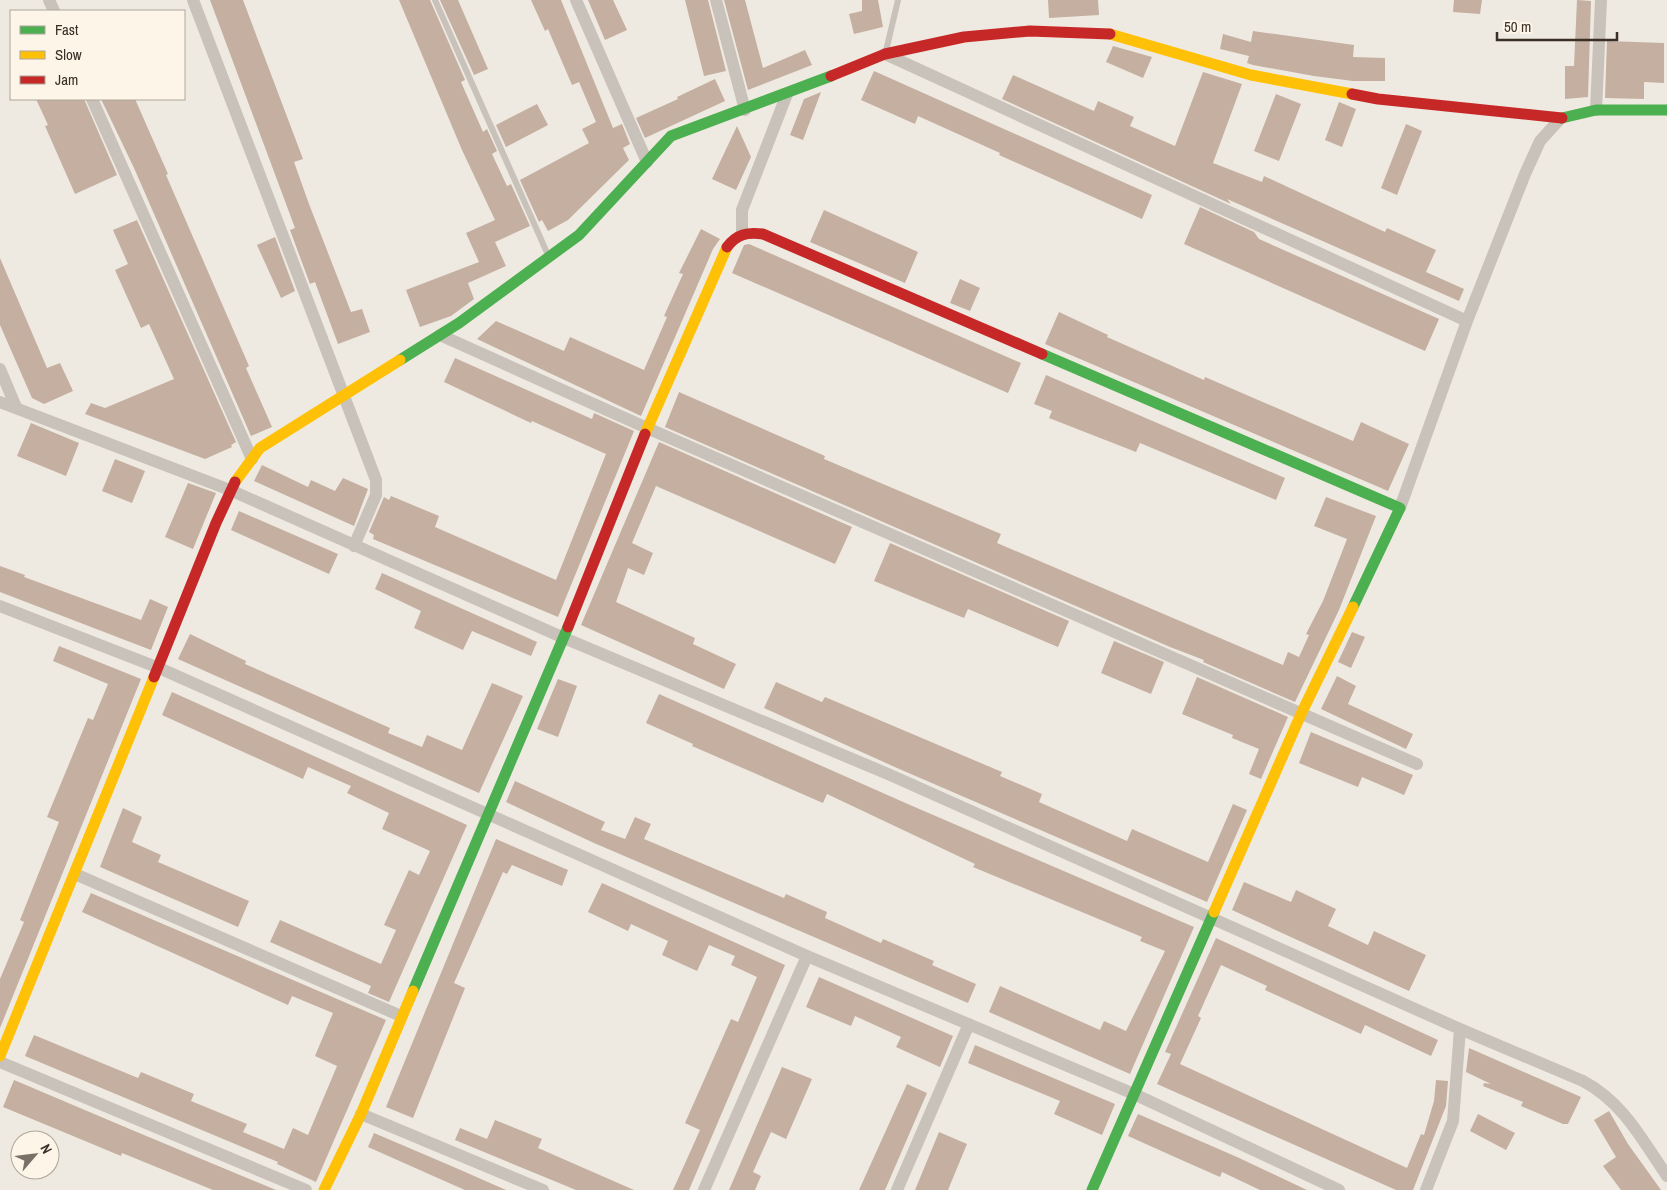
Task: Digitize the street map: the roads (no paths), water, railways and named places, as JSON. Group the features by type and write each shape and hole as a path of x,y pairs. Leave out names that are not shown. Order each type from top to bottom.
{"street":[{"path":"193,0 376,480 376,495 354,546"},
{"path":"576,0 646,162"},
{"path":"716,0 745,110"},
{"path":"1596,110 1601,0"},
{"path":"0,1056 230,490 252,458 260,448 440,335 579,235 671,136 745,110 885,54 964,37 1030,31 1103,32 1201,62 1287,83 1378,99 1560,119 1596,110 1667,110"},
{"path":"885,54 1468,321"},
{"path":"742,234 742,210 786,94"},
{"path":"92,100 252,458"},
{"path":"1092,1190 1302,712 1400,508 1468,321 1540,141 1560,119"},
{"path":"324,1190 360,1114 564,638 647,428 723,253 732,240 750,232 762,234 1400,508"},
{"path":"440,335 647,428 1302,712 1417,764"},
{"path":"0,369 16,407"},
{"path":"0,402 230,490 564,638 888,774 1603,1092 1621,1109 1667,1176"},
{"path":"0,606 159,668 489,813 807,956 1134,1094 1339,1190"},
{"path":"75,874 401,1016"},
{"path":"704,1190 807,956"},
{"path":"897,1190 969,1024"},
{"path":"1426,1190 1453,1121 1460,1029"},
{"path":"0,1062 306,1190"},
{"path":"360,1114 543,1190"}],"lane":[{"path":"435,0 549,257"},
{"path":"885,54 898,0"}]}
